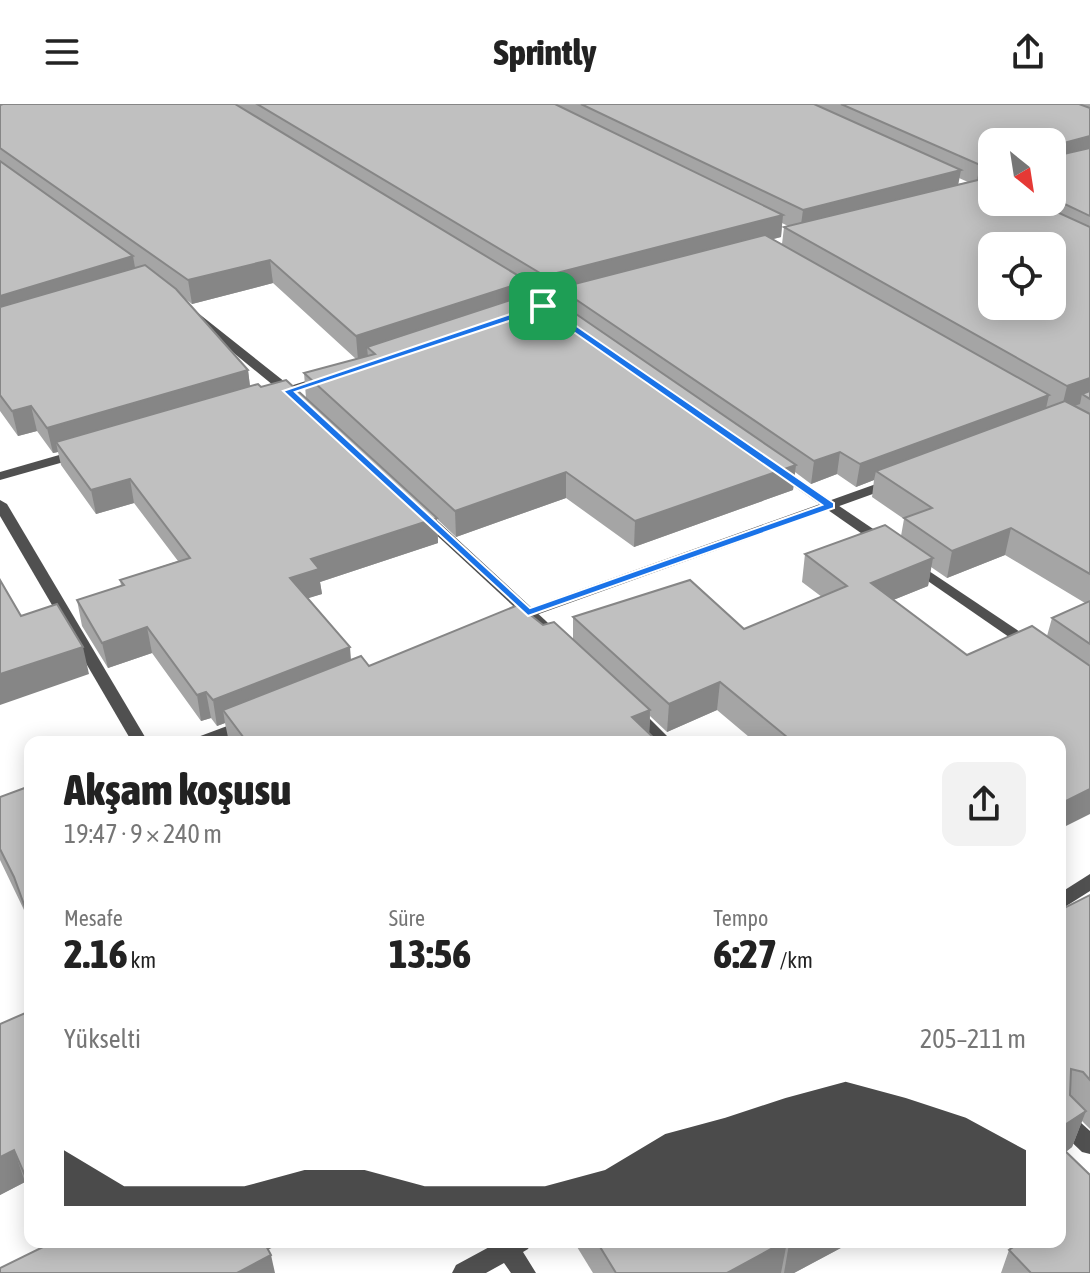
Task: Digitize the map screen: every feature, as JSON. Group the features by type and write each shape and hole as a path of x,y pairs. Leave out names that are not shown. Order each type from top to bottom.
{"street":[{"path":"177,301 300,401"},
{"path":"258,400 333,376"},
{"path":"0,476 91,449"},
{"path":"765,460 1038,651"},
{"path":"498,624 902,479"},
{"path":"0,504 136,736"},
{"path":"414,507 551,634"},
{"path":"631,710 659,736"},
{"path":"216,736 261,718"},
{"path":"1066,899 1090,881"},
{"path":"1066,1123 1090,1145"},
{"path":"464,1273 505,1248"},
{"path":"512,1248 524,1273"}],"building":[{"path":"235,104 527,281 356,336 270,260 188,280 0,148 0,105"},
{"path":"257,104 555,104 783,215 545,276"},
{"path":"581,104 814,104 961,170 803,210"},
{"path":"841,104 1079,104 1090,108 1090,136 1066,142 1066,128 978,128 978,164"},
{"path":"1090,148 1090,216 1066,205 1066,153"},
{"path":"0,161 133,256 0,296"},
{"path":"978,180 978,216 1066,216 1090,227 1090,378 1067,386 784,227"},
{"path":"765,235 1049,395 860,464 840,452 814,461 559,288"},
{"path":"145,265 176,289 248,370 47,428 31,406 12,411 0,395 0,307"},
{"path":"541,290 796,465 635,521 566,472 455,511 304,373 375,354 367,347"},
{"path":"286,380 437,518 311,559 319,569 290,578 350,647 213,700 206,692 197,695 147,627 102,643 77,600 124,585 120,580 190,558 130,479 91,490 56,442 258,384 261,387"},
{"path":"1065,401 1090,414 1090,574 1011,528 952,551 904,518 932,508 876,471"},
{"path":"885,525 933,558 871,583 967,655 1032,626 1090,666 1090,789 1066,801 1066,736 786,736 720,682 669,704 573,617 690,580 744,629 847,586 805,554"},
{"path":"0,580 21,616 57,604 83,647 0,674"},
{"path":"1090,601 1090,644 1052,618"},
{"path":"518,605 543,625 554,622 650,710 632,717 652,736 242,736 223,710 361,656 369,666"},
{"path":"24,788 24,904 0,849 0,797"},
{"path":"1090,895 1090,1080 1083,1072 1071,1069 1070,1095 1086,1111 1066,1124 1066,907"},
{"path":"24,1014 24,1173 14,1150 0,1157 0,1024"},
{"path":"1066,1152 1090,1175 1090,1273 1031,1273 1009,1250 1066,1248"},
{"path":"41,1248 267,1248 271,1255 237,1273 0,1273 0,1268"},
{"path":"601,1248 773,1248 727,1273 616,1273"}],"route":[{"path":"543,306 830,505 528,612 288,391 543,306"}]}
